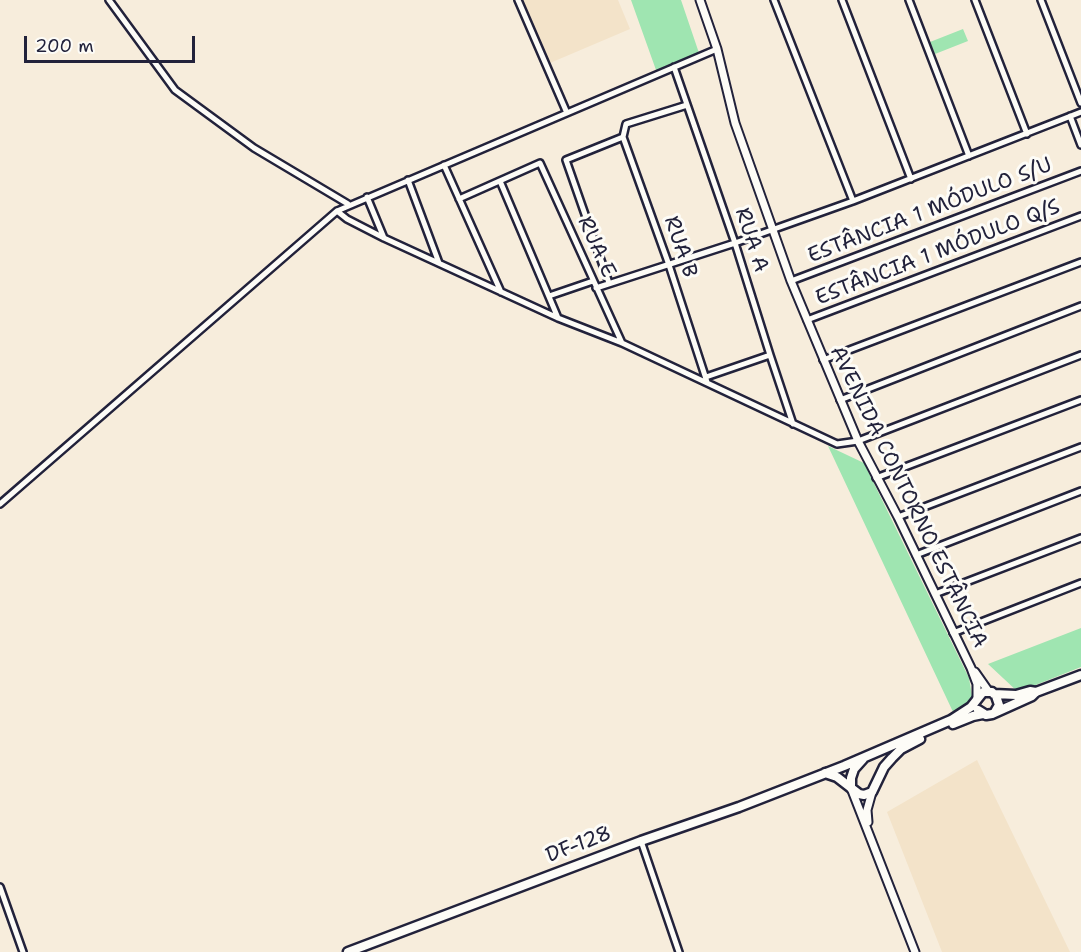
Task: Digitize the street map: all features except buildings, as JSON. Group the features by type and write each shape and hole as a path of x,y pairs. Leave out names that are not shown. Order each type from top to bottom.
{"main road":[{"name":"DF-128","path":"872,792 884,767 901,749 913,742 973,716 989,715 996,710 1016,704 1036,692 1081,675"},
{"name":"DF-128","path":"348,952 641,841 739,807 871,754 951,720 966,711 983,692 1016,694 1036,692"},
{"path":"992,693 999,702 996,710"},
{"path":"976,700 978,710 983,714"},
{"path":"851,788 854,769 871,754 882,759 884,767"},
{"path":"824,773 837,777 862,796 872,792"}],"street":[{"path":"109,0 175,90 254,148 348,204"},
{"path":"518,0 567,113"},
{"name":"AVENIDA CONTORNO ESTÂNCIA","path":"700,0 717,49 735,123 791,281 858,441 898,517 971,668 977,684 976,700"},
{"path":"774,0 853,201"},
{"path":"842,0 911,179"},
{"path":"909,0 969,156"},
{"path":"975,0 1027,134"},
{"path":"1041,0 1081,103"},
{"path":"0,504 337,211 348,204 717,49"},
{"name":"RUA A","path":"674,67 794,424"},
{"path":"609,283 566,160 623,136 626,124 687,105"},
{"path":"596,288 735,243 853,201 1081,112"},
{"path":"1070,116 1081,145"},
{"name":"RUA B","path":"623,136 707,379"},
{"name":"RUA E","path":"500,181 540,163 622,343"},
{"path":"444,165 501,292"},
{"name":"ESTÂNCIA 1 MÓDULO S/U","path":"791,281 1081,171"},
{"path":"408,180 439,263"},
{"path":"459,199 500,181 558,318"},
{"path":"367,197 384,238"},
{"path":"337,211 347,219 384,238 558,318 707,379 837,444 858,441 1081,355"},
{"name":"ESTÂNCIA 1 MÓDULO Q/S","path":"807,320 1081,216"},
{"path":"823,360 1081,262"},
{"path":"549,296 593,281"},
{"path":"840,400 1081,306"},
{"path":"707,379 770,355"},
{"path":"876,478 1081,400"},
{"path":"898,517 1081,447"},
{"path":"916,555 1081,491"},
{"path":"935,594 1081,538"},
{"path":"953,633 1081,583"},
{"name":"AVENIDA CONTORNO ESTÂNCIA","path":"971,668 992,693"},
{"path":"851,788 915,952"},
{"path":"870,833 867,810 872,792"},
{"path":"641,841 680,952"},
{"path":"0,887 23,952"}],"shaded area":[{"path":"523,0 618,0 630,29 550,63"},
{"path":"977,760 1070,952 942,952 887,812"}],"green space":[{"path":"631,0 681,0 699,53 656,70"},
{"path":"963,29 968,41 935,54 930,42"},
{"path":"828,446 864,463 969,678 972,696 966,706 954,714"},
{"path":"1081,628 1081,667 1018,692 988,664"}]}
